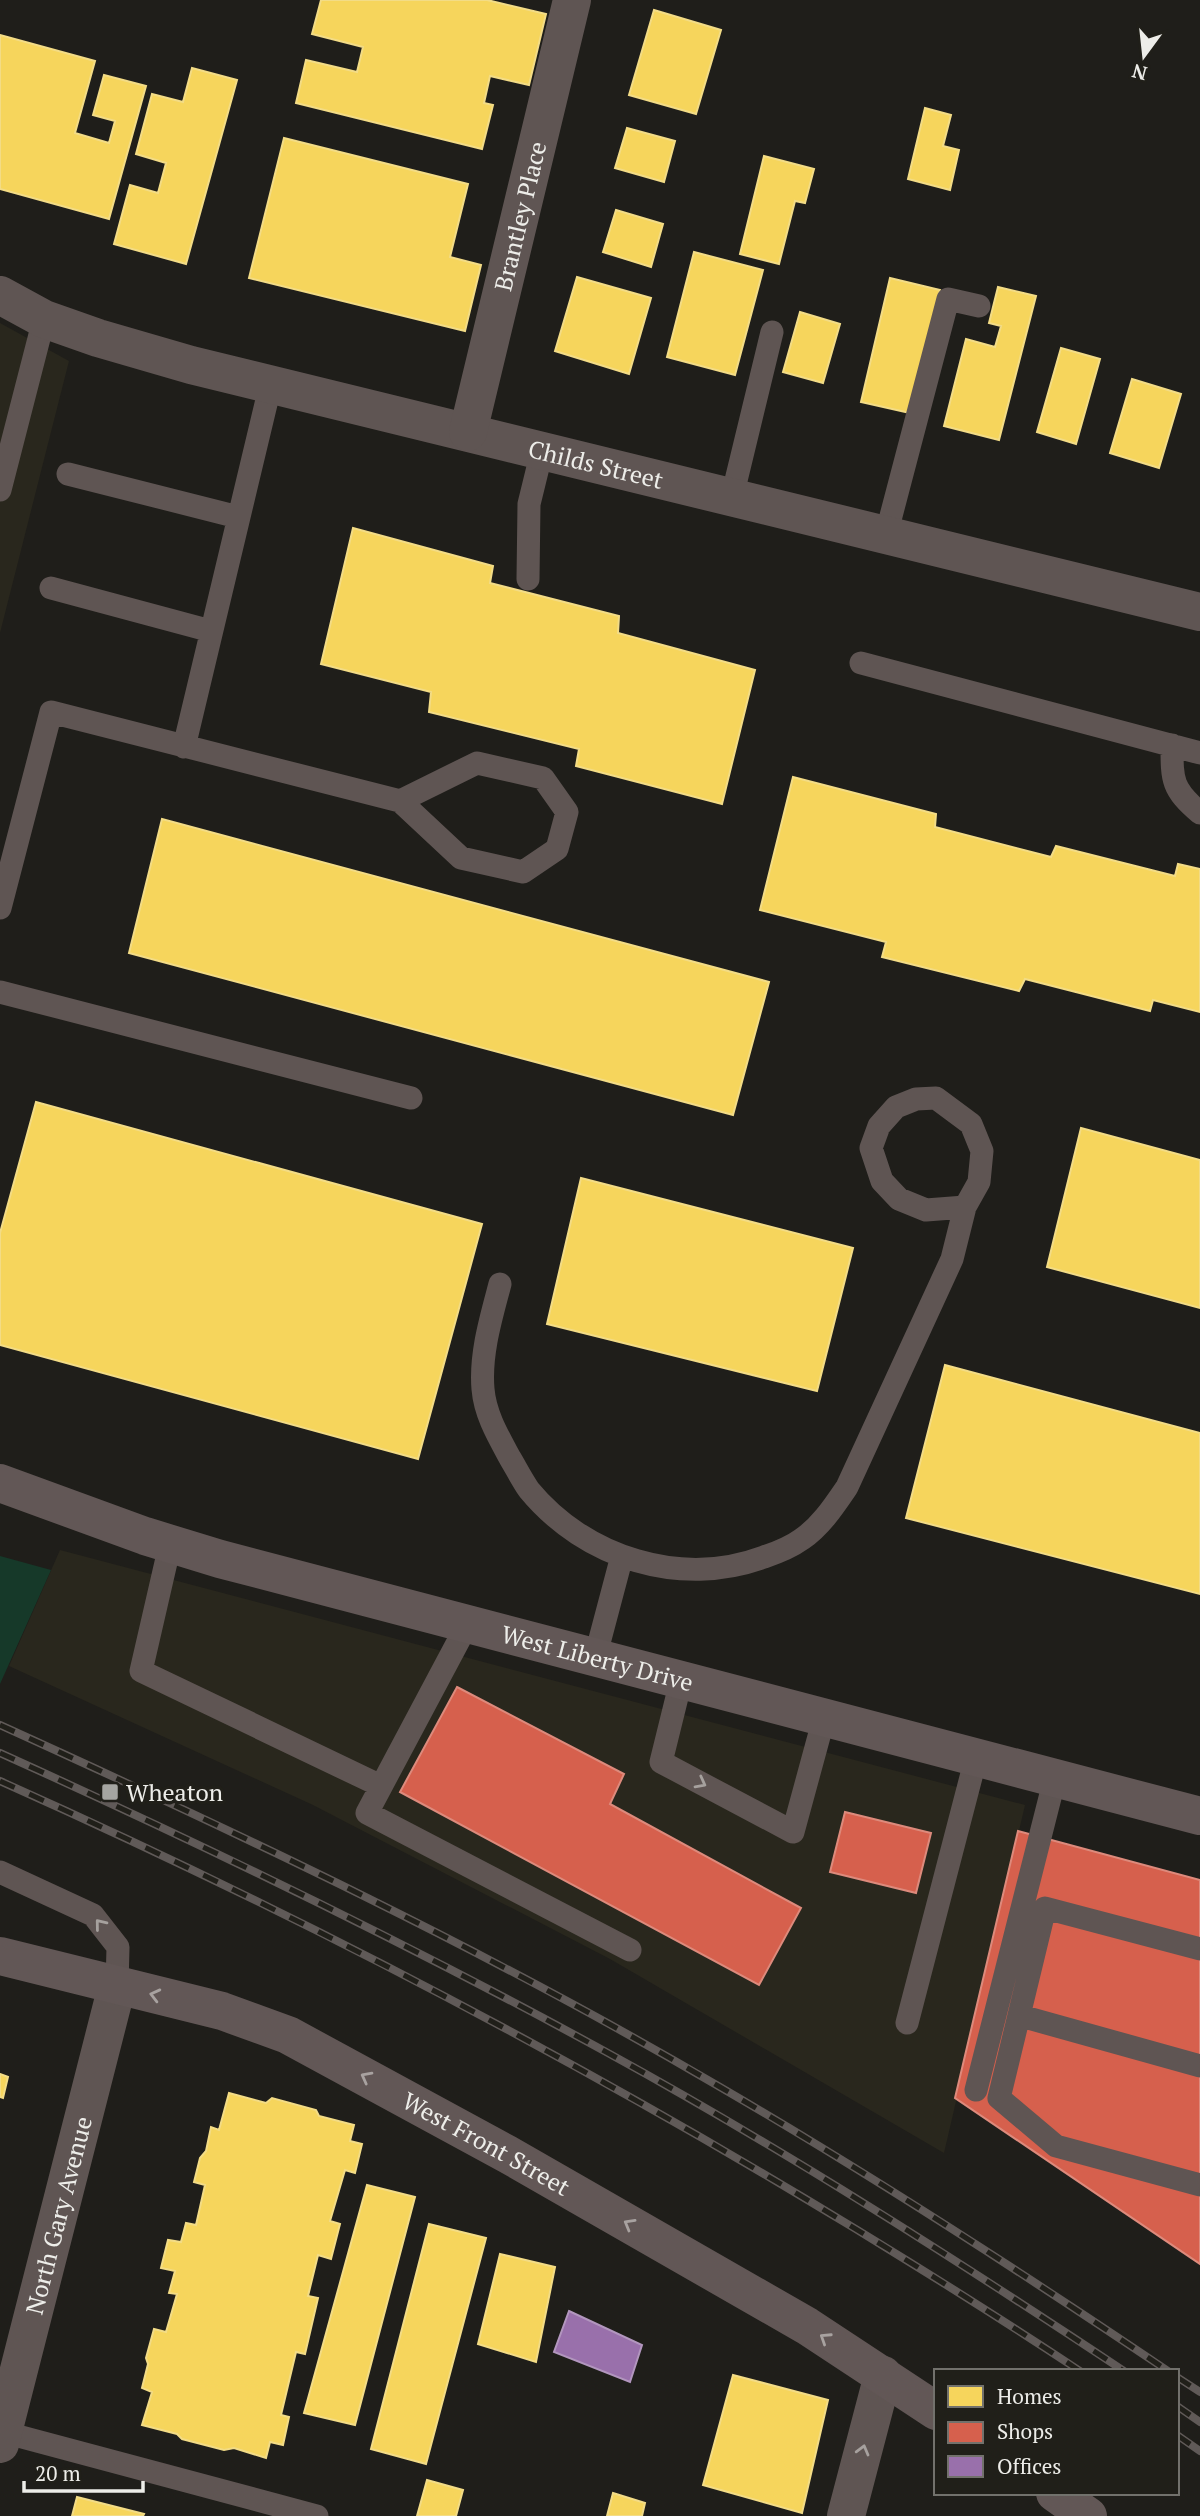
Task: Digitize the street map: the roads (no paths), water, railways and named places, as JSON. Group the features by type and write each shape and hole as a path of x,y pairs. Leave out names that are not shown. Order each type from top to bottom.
{"street":[{"name":"Brantley Place","path":"468,432 572,0"},
{"name":"Childs Street","path":"0,295 44,319 97,338 191,365 1200,612"},
{"name":"West Liberty Drive","path":"0,1483 170,1545 1200,1816"},
{"name":"West Front Street","path":"0,1956 222,2011 288,2035 507,2154 807,2326 934,2410"},
{"name":"North Gary Avenue","path":"2,2438 7,2392 117,1986"},
{"path":"846,2516 883,2375"},
{"path":"1058,2495 1088,2516"}],"lane":[{"path":"886,535 948,299 979,306"},
{"path":"0,490 8,428 44,319"},
{"path":"732,498 772,331"},
{"path":"184,747 271,383"},
{"path":"528,579 529,504 542,451"},
{"path":"68,474 238,517"},
{"path":"51,588 211,631"},
{"path":"861,663 1200,753"},
{"path":"0,908 51,712 400,801 461,858 523,872 557,849 567,812 543,778 477,763 400,801"},
{"path":"1172,745 1172,780 1186,801 1200,814"},
{"path":"0,992 411,1098"},
{"path":"500,1284 487,1335 483,1390 492,1424 528,1489 586,1539 622,1556 652,1566 695,1571 740,1566 802,1539 827,1516 847,1487 952,1259 965,1207 979,1182 982,1151 971,1124 936,1098 916,1099 896,1107 879,1126 871,1148 882,1181 899,1199 926,1210 965,1207"},
{"path":"170,1545 141,1671 382,1786"},
{"path":"595,1658 622,1556"},
{"path":"467,1625 367,1813 630,1950"},
{"path":"681,1681 661,1762 793,1832 824,1718"},
{"path":"907,2023 976,1758"},
{"path":"976,2090 1055,1778"},
{"path":"0,1872 93,1914 118,1947 117,1986"},
{"path":"1200,1949 1045,1908 999,2098 1056,2146 1200,2185"},
{"path":"1021,2016 1200,2066"},
{"path":"2,2438 317,2516"}],"railway":[{"path":"0,1725 274,1852 455,1942 633,2037 890,2190 1165,2369"},
{"path":"0,1753 307,1897 608,2053 869,2206 1121,2369"},
{"path":"0,1781 279,1912 552,2054 819,2207 1077,2369"},
{"path":"1179,2378 1200,2392"},
{"path":"1179,2407 1200,2422"},
{"path":"1179,2436 1200,2451"}],"place":[{"name":"Wheaton","path":"110,1792"}]}
